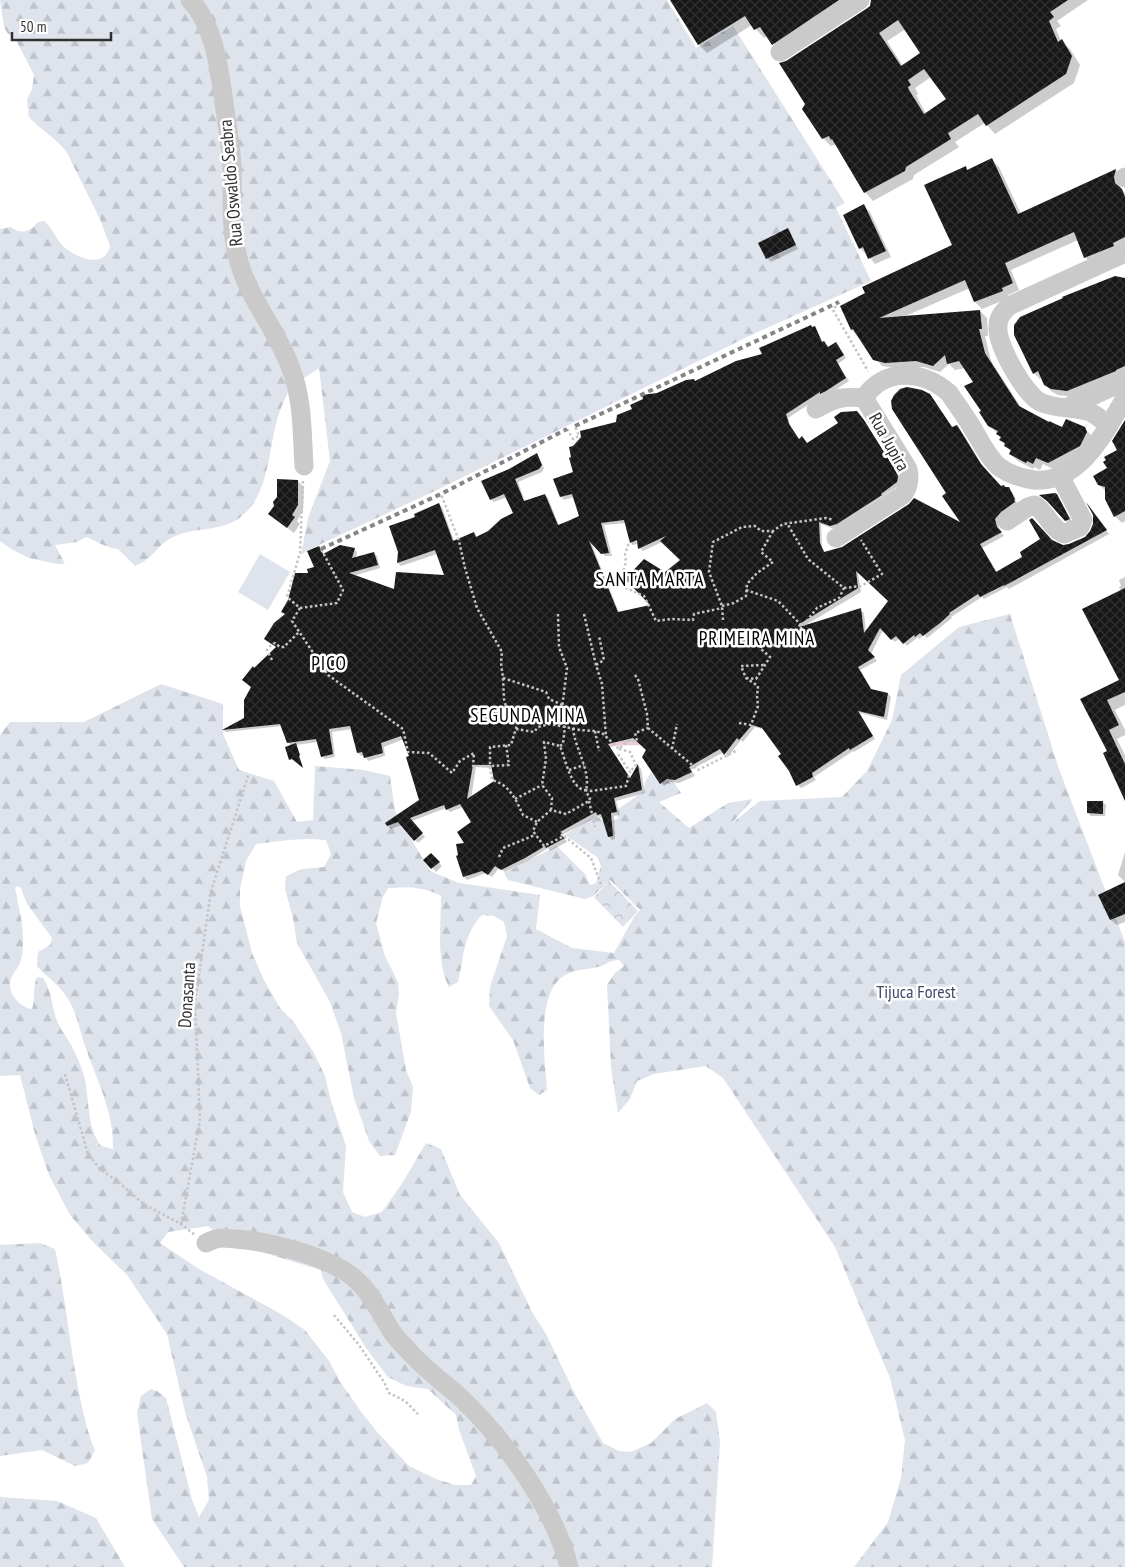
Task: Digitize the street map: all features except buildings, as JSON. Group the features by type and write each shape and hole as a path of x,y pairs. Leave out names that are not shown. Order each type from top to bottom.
{"street":[{"name":"Rua Oswaldo Seabra","path":"190,0 206,25 218,65 230,136 233,230 241,270 248,289 271,326 290,364 300,397 304,466"},
{"path":"780,52 860,0"},
{"path":"1109,426 1094,414 1068,407 1045,404 1034,397 1006,356 998,335 998,322 1002,313 1009,306 1125,253"},
{"path":"816,410 839,398 864,398 875,385 897,375 921,376 940,385 949,393 989,455 998,465 1008,472 1026,479 1046,480 1068,472 1083,461 1109,426 1125,398"},
{"path":"1068,407 1125,382"},
{"name":"Rua Jupira","path":"836,538 903,495 907,490 909,482 908,469 864,398"},
{"path":"1007,521 1028,507 1035,505 1043,510 1059,532 1064,534 1080,527 1083,524 1083,520 1060,476"},
{"path":"206,1243 218,1238 273,1244 339,1268 353,1277 369,1293 393,1334 419,1364 460,1398 510,1452 538,1497 564,1546 569,1567"}],"path":[{"path":"839,302 833,310 868,372"},
{"path":"567,429 573,439 579,436 575,426"},
{"path":"304,466 300,553 287,597 300,608 337,603 343,590 321,548"},
{"path":"442,494 459,542 477,608 502,652 506,707 519,718 511,745 490,747 492,780 499,782 507,788 523,815 537,822"},
{"path":"634,543 628,545 622,575 626,588 644,596 656,621 671,619 693,620 694,614 722,607 746,596 746,584 773,562 761,552 773,531 787,523 826,518 856,525 860,538 882,574 861,586 844,588 808,559 787,523"},
{"path":"722,620 722,607 709,572 713,542 742,527 755,526 761,531 773,531"},
{"path":"746,678 756,679 770,657 760,648 765,643 780,646 789,643 817,608 839,598 844,588"},
{"path":"746,590 778,601 803,627"},
{"path":"300,608 292,621 328,675 403,729 408,752 429,753 452,773 460,760 474,753 473,766 509,765 506,745"},
{"path":"558,614 559,647 568,668 560,725"},
{"path":"584,614 602,684 606,738"},
{"path":"272,660 267,650 271,645 275,643 280,647 284,647 299,632"},
{"path":"596,665 604,660 599,636"},
{"path":"739,723 751,725 758,706 758,686 746,678 741,666 764,665"},
{"path":"635,675 638,679 647,714 648,728 698,770 738,750"},
{"path":"503,678 546,692 550,699 563,705"},
{"path":"516,729 534,732 538,727 550,724 602,733 620,749 630,752 636,765 630,772 626,786 581,790 572,779 560,746"},
{"path":"672,749 677,724"},
{"path":"560,746 563,744 565,726"},
{"path":"573,728 575,742 587,774 585,790 590,798 595,827"},
{"path":"620,749 626,741 636,741 635,733 648,728"},
{"path":"595,731 599,752"},
{"path":"560,746 544,742 546,759 542,785 552,798 551,810 537,822 533,831 544,846 564,836 591,858 602,887"},
{"path":"616,756 618,754 630,772"},
{"path":"570,770 584,765"},
{"name":"Donasanta","path":"181,1224 200,1120 195,1003 211,891 249,773"},
{"path":"515,799 542,785"},
{"path":"551,810 566,814 589,801"},
{"path":"499,857 503,848 536,835"},
{"path":"65,1074 88,1154 100,1169 144,1205 181,1224 206,1243"},
{"path":"334,1315 359,1345 384,1382 389,1393 405,1401 418,1414"}],"green space":[{"path":"0,0 667,0 696,48 733,26 845,203 836,208 871,281 747,337 301,555 308,518 330,461 319,368 297,382 288,392 275,429 269,461 260,491 253,504 235,521 226,525 177,535 163,543 150,557 135,566 118,549 86,537 77,542 55,545 65,564 29,558 0,541 0,229 11,227 22,232 29,230 38,222 44,221 66,249 88,259 102,258 107,254 110,246 100,219 69,156 59,143 29,117 27,100 32,89 34,75 16,40 8,34 4,27"},
{"path":"260,554 290,572 268,610 238,592"},
{"name":"Tijuca Forest","path":"1010,614 1059,769 1125,942 1125,1567 854,1567 888,1522 901,1478 905,1440 890,1378 835,1247 723,1078 706,1066 654,1074 637,1081 630,1099 618,1113 611,1067 607,985 615,973 624,966 619,960 570,973 561,978 553,987 548,1000 544,1031 547,1090 539,1095 530,1088 513,1040 489,1006 490,987 507,936 504,922 494,916 482,915 476,922 465,946 458,982 449,987 442,967 441,896 422,889 409,887 388,888 383,897 376,923 385,956 398,982 399,995 396,1013 406,1070 413,1087 411,1112 395,1155 380,1156 369,1141 354,1098 341,1033 330,1002 297,943 293,918 285,889 286,876 302,869 324,867 331,854 326,840 308,839 256,844 246,861 240,889 240,906 252,953 264,980 280,1008 293,1021 314,1053 325,1076 346,1146 343,1192 352,1212 365,1217 382,1212 403,1182 426,1143 441,1149 460,1195 499,1243 532,1312 546,1334 575,1394 603,1443 619,1451 631,1452 651,1443 675,1419 707,1403 716,1412 720,1442 712,1567 184,1567 152,1519 137,1413 141,1396 151,1389 166,1398 192,1500 199,1517 209,1500 207,1477 185,1412 167,1334 127,1275 94,1243 70,1215 49,1175 35,1134 20,1075 0,1076 0,735 10,722 84,722 161,684 223,704 223,734 239,770 274,781 297,822 313,820 315,766 364,770 390,776 395,811 430,871 459,883 540,895 536,929 572,948 614,953 634,917 640,910 610,880 593,896 585,899 508,880 504,873 557,846 585,874 590,885 596,883 601,866 597,857 565,835 590,819 599,817 603,822 618,819 617,810 644,791 645,782 651,772 660,784 671,778 681,793 659,802 689,828 728,803 753,799 731,824 760,801 842,797 867,771 892,720 901,675 959,627","holes":["17,886 21,888 27,904 52,938 50,945 38,952 37,966 59,987 73,1008 108,1109 113,1135 113,1149 101,1146 96,1138 82,1071 67,1038 59,1026 50,993 43,978 37,977 32,1009 23,1006 16,1000 11,991 10,982 12,975 19,965 23,948 22,926 15,888","208,1226 225,1241 321,1270 323,1279 366,1348 388,1377 406,1386 428,1389 456,1415 459,1430 476,1476 471,1485 455,1485 436,1479 409,1466 362,1413 341,1383 329,1361 305,1330 281,1314 199,1269 160,1243 168,1232"]},
{"path":"609,881 638,911 623,927 594,897"},
{"path":"40,1243 55,1249 77,1383 90,1439 95,1450 88,1463 75,1466 42,1450 0,1456 0,1245"},
{"path":"0,1497 57,1501 96,1518 125,1567 0,1567"}],"waterway":[{"path":"607,742 613,744 639,743"}],"railway":[{"path":"575,426 839,302"},
{"path":"321,549 441,494 567,429"}],"district":[{"name":"SANTA MARTA","path":"650,579"},
{"name":"PRIMEIRA MINA","path":"757,638"},
{"name":"PICO","path":"329,663"},
{"name":"SEGUNDA MINA","path":"528,715"}]}
